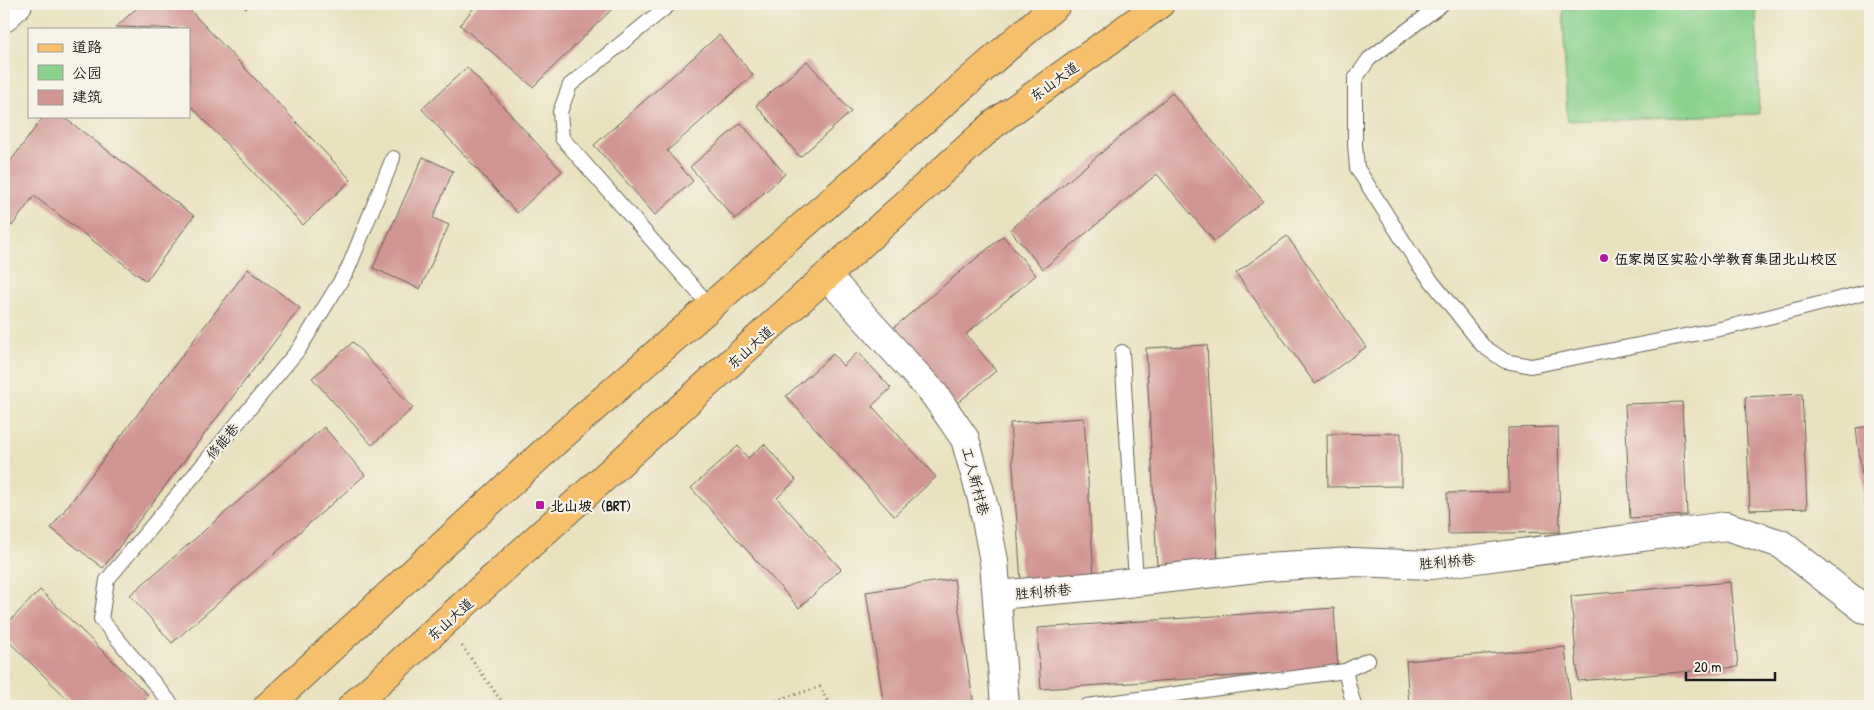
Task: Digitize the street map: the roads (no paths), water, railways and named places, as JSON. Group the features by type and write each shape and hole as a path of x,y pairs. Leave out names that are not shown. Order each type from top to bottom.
{"main road":[{"path":"268,706 556,441 1056,4"},
{"path":"965,83 1072,4"},
{"path":"994,124 1010,99 1131,4"},
{"name":"东山大道","path":"352,706 446,623 994,124 1160,4"}],"street":[{"path":"4,18 18,4"},
{"name":"工人新村巷","path":"827,276 934,394 965,439 982,499 994,561 1005,706"},
{"name":"胜利桥巷","path":"997,595 1136,582 1274,566 1353,562 1431,564 1726,526 1781,544 1864,609 1870,608"}],"lane":[{"path":"670,4 570,85 560,112 562,138 710,306"},
{"path":"1442,4 1369,60 1355,79 1357,168 1418,264 1483,346 1504,361 1531,366 1725,328 1870,291"},
{"name":"修能巷","path":"173,706 101,619 106,580 299,349 348,269 393,158"},
{"path":"1122,352 1136,582"},
{"path":"1087,706 1345,671 1368,660"},
{"path":"1345,671 1354,706"}],"place":[{"name":"伍家岗区实验小学教育集团北山校区","path":"1604,258"},
{"name":"北山坡（BRT）","path":"540,505"}]}
